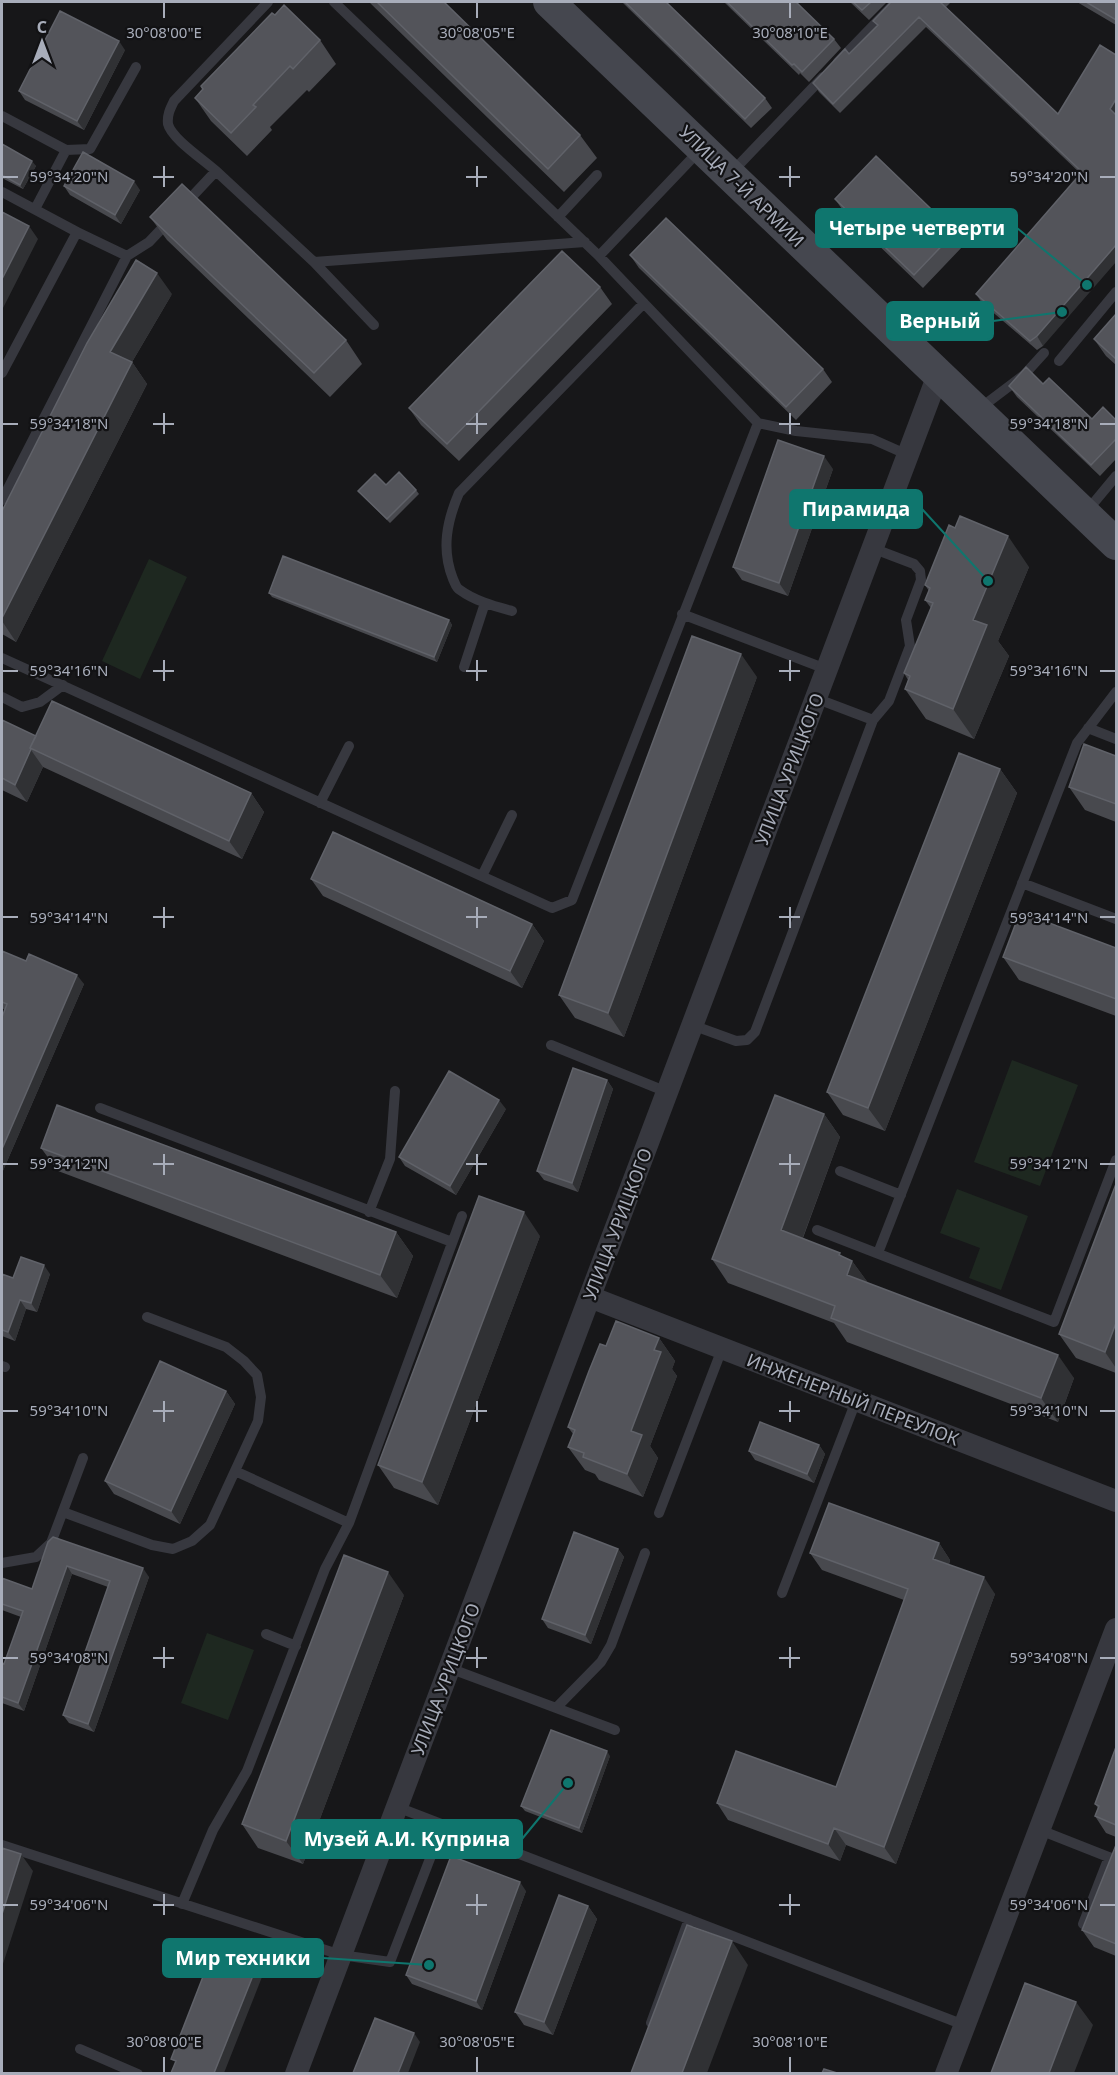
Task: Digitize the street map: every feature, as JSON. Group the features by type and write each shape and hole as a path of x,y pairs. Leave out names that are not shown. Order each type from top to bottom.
{"street":[{"name":"УЛИЦА 7-Й АРМИИ","path":"549,2 1116,543"},
{"name":"УЛИЦА УРИЦКОГО","path":"296,2073 938,375"},
{"name":"ИНЖЕНЕРНЫЙ ПЕРЕУЛОК","path":"590,1297 1116,1501"},
{"path":"946,2073 1115,1635"}],"lane":[{"path":"268,2 174,101 169,112 168,123 172,132 314,262 374,325"},
{"path":"334,2 599,255 758,423 796,432 872,440 908,455"},
{"path":"730,174 896,2"},
{"path":"2,116 66,150 90,149 136,67"},
{"path":"599,255 702,147"},
{"path":"35,209 66,150"},
{"path":"2,498 127,255 149,242 216,171"},
{"path":"558,217 597,175"},
{"path":"2,192 77,232 127,255"},
{"path":"2,373 77,232"},
{"path":"314,262 585,242"},
{"path":"1059,361 1116,292"},
{"path":"512,610 485,603 458,589 449,568 446,539 450,513 459,493 644,303"},
{"path":"977,411 1024,375 1044,353"},
{"path":"2,658 552,908 572,900 758,423"},
{"path":"1084,513 1116,476"},
{"path":"692,1025 736,1041 747,1040 755,1032 873,720 889,701 910,646 906,620 921,580 920,571 914,564 872,548"},
{"path":"464,667 485,603"},
{"path":"682,614 826,669"},
{"path":"2,697 22,706 40,702 63,685"},
{"path":"878,1253 1077,743 1116,692"},
{"path":"815,698 873,720"},
{"path":"1088,728 1116,739"},
{"path":"320,802 348,746"},
{"path":"482,876 512,815"},
{"path":"1022,883 1116,919"},
{"path":"551,1045 667,1092"},
{"path":"369,1212 390,1159 395,1091"},
{"path":"100,1108 452,1242"},
{"path":"818,1230 1054,1322 1116,1160"},
{"path":"840,1171 901,1195"},
{"path":"182,1904 213,1830 247,1771 325,1569 350,1523 462,1216"},
{"path":"63,1512 152,1545 173,1549 192,1541 210,1525 258,1421 261,1397 257,1375 244,1361 226,1347 147,1317"},
{"path":"659,1513 722,1349"},
{"path":"782,1593 856,1401"},
{"path":"2,1563 36,1557 51,1543 83,1458"},
{"path":"235,1471 350,1523"},
{"path":"556,1708 602,1662 611,1645 645,1554"},
{"path":"266,1634 296,1646"},
{"path":"449,1668 615,1730"},
{"path":"397,1807 964,2025"},
{"path":"2,1845 341,1955 390,1962 443,1825"},
{"path":"1040,1830 1113,1859 1083,1924"},
{"path":"648,2029 689,1919"},
{"path":"80,2049 138,2073"}],"shaded area":[{"path":"149,559 187,577 140,679 102,661"},
{"path":"1012,1060 1078,1085 1040,1186 974,1162"},
{"path":"957,1189 1028,1216 1001,1290 969,1278 980,1248 940,1233"},
{"path":"207,1633 254,1650 228,1720 181,1703"}],"building":[{"path":"377,2 444,2 580,135 548,169"},
{"path":"625,2 666,2 765,98 745,119"},
{"path":"727,2 796,2 834,39 802,72"},
{"path":"853,2 871,2 862,10"},
{"path":"891,2 940,2 1058,114 1100,45 1116,55 1116,99 1110,109 1116,115 1116,245 1037,336 1030,341 976,294 1082,172 919,17 833,104 813,83 845,49 849,54 878,25 873,21"},
{"path":"1086,2 1116,2 1116,20"},
{"path":"284,5 320,40 293,69 290,66 253,105 256,107 231,133 195,98 203,89 201,86 272,13 275,15"},
{"path":"60,11 119,41 77,121 19,91"},
{"path":"2,144 32,161 20,185 2,175"},
{"path":"83,152 134,181 115,215 64,186"},
{"path":"876,156 955,232 914,275 835,199"},
{"path":"182,184 346,340 314,373 150,217"},
{"path":"2,212 29,226 2,279"},
{"path":"666,218 823,369 786,407 630,255"},
{"path":"562,251 600,287 447,444 409,408"},
{"path":"136,260 157,273 110,352 132,362 2,618 2,511 87,343"},
{"path":"1116,314 1116,359 1094,339"},
{"path":"1026,367 1043,384 1049,378 1092,419 1103,407 1116,420 1116,439 1091,465 1009,386"},
{"path":"778,440 824,456 779,583 733,567"},
{"path":"399,472 416,490 387,519 358,491 375,474 386,485"},
{"path":"960,516 1008,536 973,620 987,625 953,709 905,689 910,676 904,673 933,603 925,600 930,588 925,585 949,525 955,528"},
{"path":"283,556 449,620 434,657 269,593"},
{"path":"692,636 741,654 608,1013 559,995"},
{"path":"52,701 251,793 229,841 30,748"},
{"path":"2,720 36,736 15,785 2,778"},
{"path":"1084,744 1116,756 1116,804 1069,787"},
{"path":"959,753 1000,769 868,1108 827,1092"},
{"path":"333,832 532,924 510,971 311,879"},
{"path":"1020,912 1116,948 1116,999 1003,957"},
{"path":"2,951 26,961 29,954 77,975 2,1149 2,1017 7,1004 2,1002"},
{"path":"573,1068 607,1080 572,1183 537,1171"},
{"path":"449,1071 499,1100 450,1186 399,1157"},
{"path":"775,1095 824,1114 781,1230 840,1253 839,1255 852,1261 847,1275 1058,1355 1041,1398 831,1318 835,1306 712,1259"},
{"path":"57,1105 396,1232 380,1275 41,1148"},
{"path":"1116,1184 1116,1323 1105,1352 1059,1334"},
{"path":"479,1196 524,1212 422,1482 378,1465"},
{"path":"21,1257 44,1265 31,1303 20,1300 8,1332 2,1330 2,1274 13,1278"},
{"path":"616,1321 659,1338 654,1350 661,1352 631,1431 642,1435 627,1474 583,1457 584,1453 568,1447 575,1430 568,1427 589,1371 600,1344 606,1346"},
{"path":"160,1361 226,1391 171,1511 105,1481"},
{"path":"760,1422 819,1445 807,1474 749,1451"},
{"path":"829,1503 939,1543 933,1559 984,1577 884,1847 834,1828 828,1844 717,1803 736,1751 836,1787 908,1589 810,1553"},
{"path":"574,1532 618,1549 585,1635 542,1619"},
{"path":"53,1537 143,1568 88,1724 63,1715 110,1581 67,1566 18,1703 2,1697 2,1663 4,1664 23,1611 2,1604 2,1578 32,1589 48,1542"},
{"path":"344,1555 388,1572 286,1841 242,1824"},
{"path":"551,1730 607,1751 579,1828 521,1806"},
{"path":"1116,1747 1116,1825 1095,1816 1099,1806 1095,1804"},
{"path":"1116,1845 1116,1944 1082,1930"},
{"path":"2,1848 21,1854 2,1914"},
{"path":"451,1856 520,1882 476,2001 406,1975"},
{"path":"559,1895 588,1906 544,2022 515,2012"},
{"path":"687,1925 732,1941 682,2073 631,2073"},
{"path":"213,1951 256,1968 214,2073 171,2073 176,2061 171,2059"},
{"path":"1025,1983 1076,2002 1049,2073 991,2073"},
{"path":"375,2018 414,2033 398,2073 353,2073"},
{"path":"824,2069 837,2073 822,2073"}],"place":[{"name":"Четыре четверти","path":"1087,285"},
{"name":"Верный","path":"1062,312"},
{"name":"Пирамида","path":"988,581"},
{"name":"Музей А.И. Куприна","path":"568,1783"},
{"name":"Мир техники","path":"429,1965"}]}
